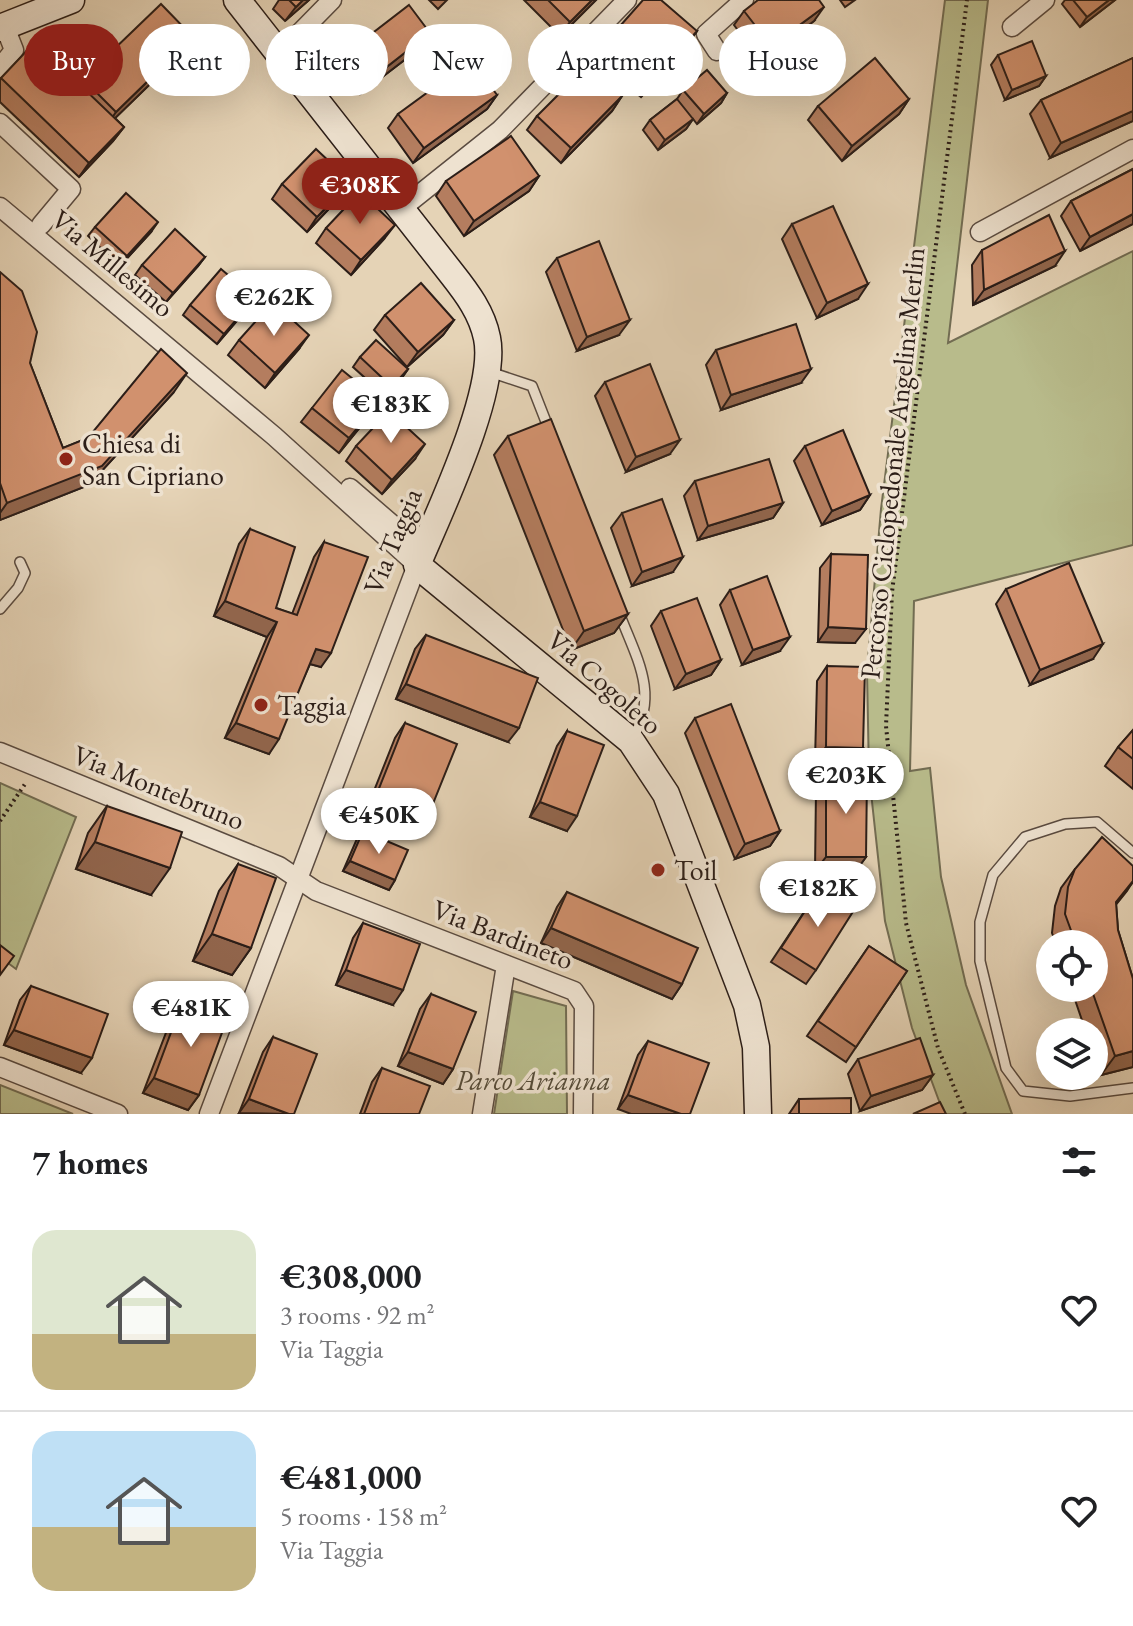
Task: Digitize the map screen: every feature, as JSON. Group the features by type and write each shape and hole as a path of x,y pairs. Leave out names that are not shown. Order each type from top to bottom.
{"street":[{"path":"0,68 14,50 2,28 71,0"},
{"name":"Via Taggia","path":"237,0 266,39"},
{"path":"308,24 332,0"},
{"path":"401,209 500,130 627,0"},
{"path":"717,51 706,34 744,0"},
{"path":"1012,27 1045,0"},
{"name":"Via Taggia","path":"209,1114 296,877 481,401 489,372 487,339 476,308 311,96"},
{"path":"0,123 71,189 32,223"},
{"path":"980,232 1133,149"},
{"name":"Via Millesimo","path":"0,207 32,223 274,436 420,558"},
{"name":"Via Cogoleto","path":"420,558 631,741 666,794 739,982 756,1047 758,1114"},
{"name":"Via Montebruno","path":"0,752 279,866 296,877"},
{"name":"Via Bardineto","path":"296,877 316,891 574,991 583,1000 583,1114"},
{"path":"482,1114 506,965"},
{"path":"0,1067 118,1114"}],"lane":[{"path":"489,372 532,386 555,446"},
{"path":"0,609 18,588 25,573 20,562"},
{"path":"612,594 647,691 646,713 631,741"},
{"path":"1133,853 1097,822 1065,824 1025,837 993,875 980,922 980,961 1006,1068 1023,1091 1070,1096 1133,1088"}],"path":[{"name":"Percorso Ciclopedonale Angelina Merlin","path":"965,1114 938,1048 906,923 886,726 892,592 967,0"},
{"path":"0,821 12,808 34,766"}],"green space":[{"path":"945,0 988,0 948,343 1133,251 1133,545 914,601 910,771 930,768 941,877 966,985 1012,1114 944,1114 912,1028 885,921 869,774 867,671 881,509"},
{"path":"0,783 76,817 16,969 0,957"},
{"name":"Parco Arianna","path":"513,991 566,1006 567,1114 494,1114"},
{"path":"0,1085 73,1114 0,1114"}],"building":[{"path":"289,0 303,0 296,7"},
{"path":"548,0 592,0 570,22"},
{"path":"643,0 661,0 689,24 622,24"},
{"path":"758,0 819,0 824,7 801,24 754,24 744,11"},
{"path":"1073,0 1109,0 1087,17"},
{"path":"161,4 180,24 140,24"},
{"path":"409,5 423,24 404,24 404,53 388,66 388,24 384,24"},
{"path":"139,25 139,90 116,112 100,96 123,96 123,41"},
{"path":"1032,41 1046,76 1012,90 998,55"},
{"path":"24,54 24,96 92,96 124,127 89,163 1,78"},
{"path":"875,58 909,99 852,146 818,106 830,96 846,96 846,82"},
{"path":"1133,58 1133,111 1061,143 1041,100"},
{"path":"707,70 719,84 719,96 724,96 704,114 688,96 703,96 703,73"},
{"path":"423,96 496,96 424,148 398,114"},
{"path":"557,96 622,96 571,148 537,116"},
{"path":"677,99 693,119 665,140 650,120"},
{"path":"511,136 539,176 474,221 446,181"},
{"path":"316,149 351,182 317,217 282,184"},
{"path":"1133,169 1133,214 1090,237 1071,201"},
{"path":"360,192 395,225 361,260 326,228"},
{"path":"126,193 158,222 127,256 95,227"},
{"path":"833,206 868,284 827,303 792,224"},
{"path":"1049,215 1065,251 984,290 982,250"},
{"path":"175,229 205,257 173,293 142,265"},
{"path":"599,241 630,320 587,337 557,258"},
{"path":"221,269 255,298 224,334 190,305"},
{"path":"0,272 22,291 37,332 30,363 63,448 88,438 161,349 187,373 102,466 7,503 0,483"},
{"path":"421,283 454,320 418,352 385,315"},
{"path":"273,302 309,335 275,373 239,340"},
{"path":"796,324 811,369 731,395 716,350"},
{"path":"376,340 408,369 392,387 360,357"},
{"path":"650,364 680,440 636,457 605,382"},
{"path":"342,370 380,401 349,438 312,408"},
{"path":"389,411 425,444 392,480 356,446"},
{"path":"551,419 628,614 584,631 508,436"},
{"path":"843,430 870,495 832,511 805,446"},
{"path":"769,459 783,503 708,526 695,481"},
{"path":"662,499 683,557 642,572 622,513"},
{"path":"250,529 295,547 276,608 297,615 324,542 368,557 331,653 316,649 279,739 236,723 277,622 225,601"},
{"path":"831,554 868,555 866,629 828,627"},
{"path":"1069,563 1103,644 1040,670 1006,589"},
{"path":"767,576 790,637 753,650 730,590"},
{"path":"697,598 721,660 686,674 661,611"},
{"path":"426,635 538,678 519,728 406,684"},
{"path":"827,666 865,667 863,748 826,747"},
{"path":"731,704 780,831 745,844 695,718"},
{"path":"405,723 457,744 428,816 376,796"},
{"path":"1133,730 1133,759 1118,747"},
{"path":"567,731 604,745 577,816 540,802"},
{"path":"826,776 867,776 866,857 826,857"},
{"path":"107,806 182,832 170,868 95,842"},
{"path":"363,831 408,850 395,880 350,861"},
{"path":"1102,837 1133,866 1133,881 1116,902 1118,930 1133,979 1133,1051 1115,1056 1108,1036 1108,1018 1102,1018 1096,1002 1108,1002 1108,930 1071,930 1065,914 1068,887 1075,869"},
{"path":"238,864 276,878 251,948 212,934"},
{"path":"820,888 854,910 816,970 781,948"},
{"path":"567,892 698,948 682,984 551,928"},
{"path":"363,923 420,944 403,990 346,970"},
{"path":"0,945 14,956 0,975"},
{"path":"869,946 907,971 856,1047 818,1021"},
{"path":"31,986 108,1014 92,1058 14,1030"},
{"path":"431,994 476,1012 453,1069 408,1052"},
{"path":"182,1003 227,1019 199,1095 154,1078"},
{"path":"273,1037 317,1054 294,1114 249,1099"},
{"path":"920,1038 933,1075 871,1096 858,1059"},
{"path":"648,1041 709,1063 690,1114 681,1114 628,1095"},
{"path":"382,1068 430,1086 419,1114 364,1114"},
{"path":"851,1098 851,1114 799,1114 799,1099"},
{"path":"940,1102 946,1114 913,1114"}],"place":[{"name":"Chiesa di San Cipriano","path":"66,459"},
{"name":"Taggia","path":"261,705"},
{"name":"Toil","path":"658,870"}]}
